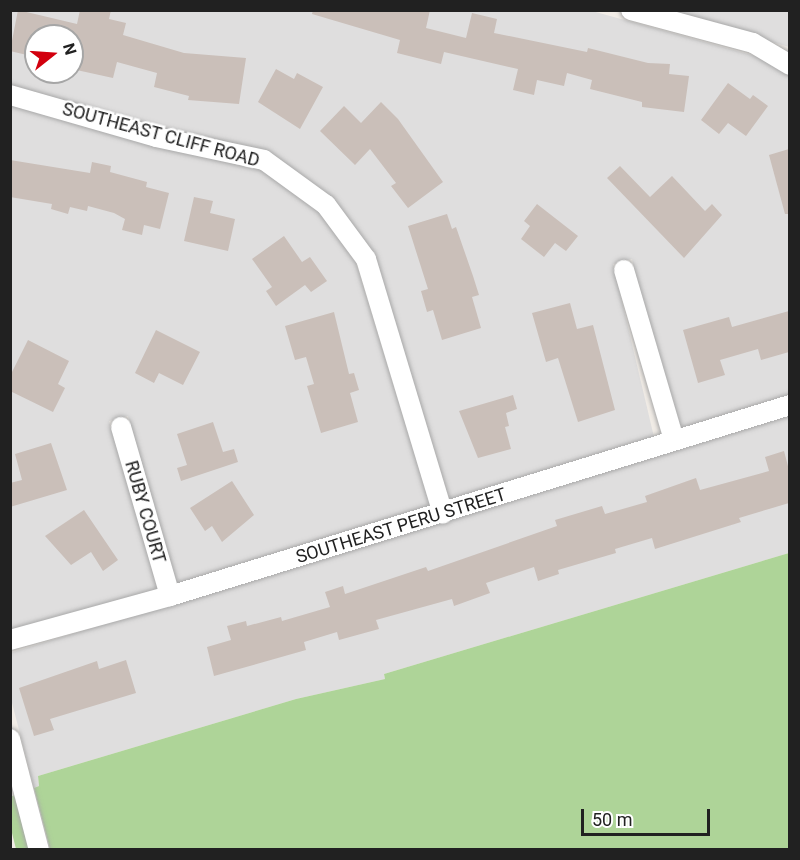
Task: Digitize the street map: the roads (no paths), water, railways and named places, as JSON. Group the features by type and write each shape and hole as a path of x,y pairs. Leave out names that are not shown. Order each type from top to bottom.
{"street":[{"path":"631,10 753,43 789,65"},
{"name":"SOUTHEAST CLIFF ROAD","path":"10,95 156,137 264,160 326,206 366,259 443,514"},
{"path":"624,270 674,440"},
{"name":"SOUTHEAST PERU STREET","path":"10,640 170,596 443,514 789,405"},
{"name":"RUBY COURT","path":"121,427 170,596"},
{"path":"10,739 39,849"}]}
